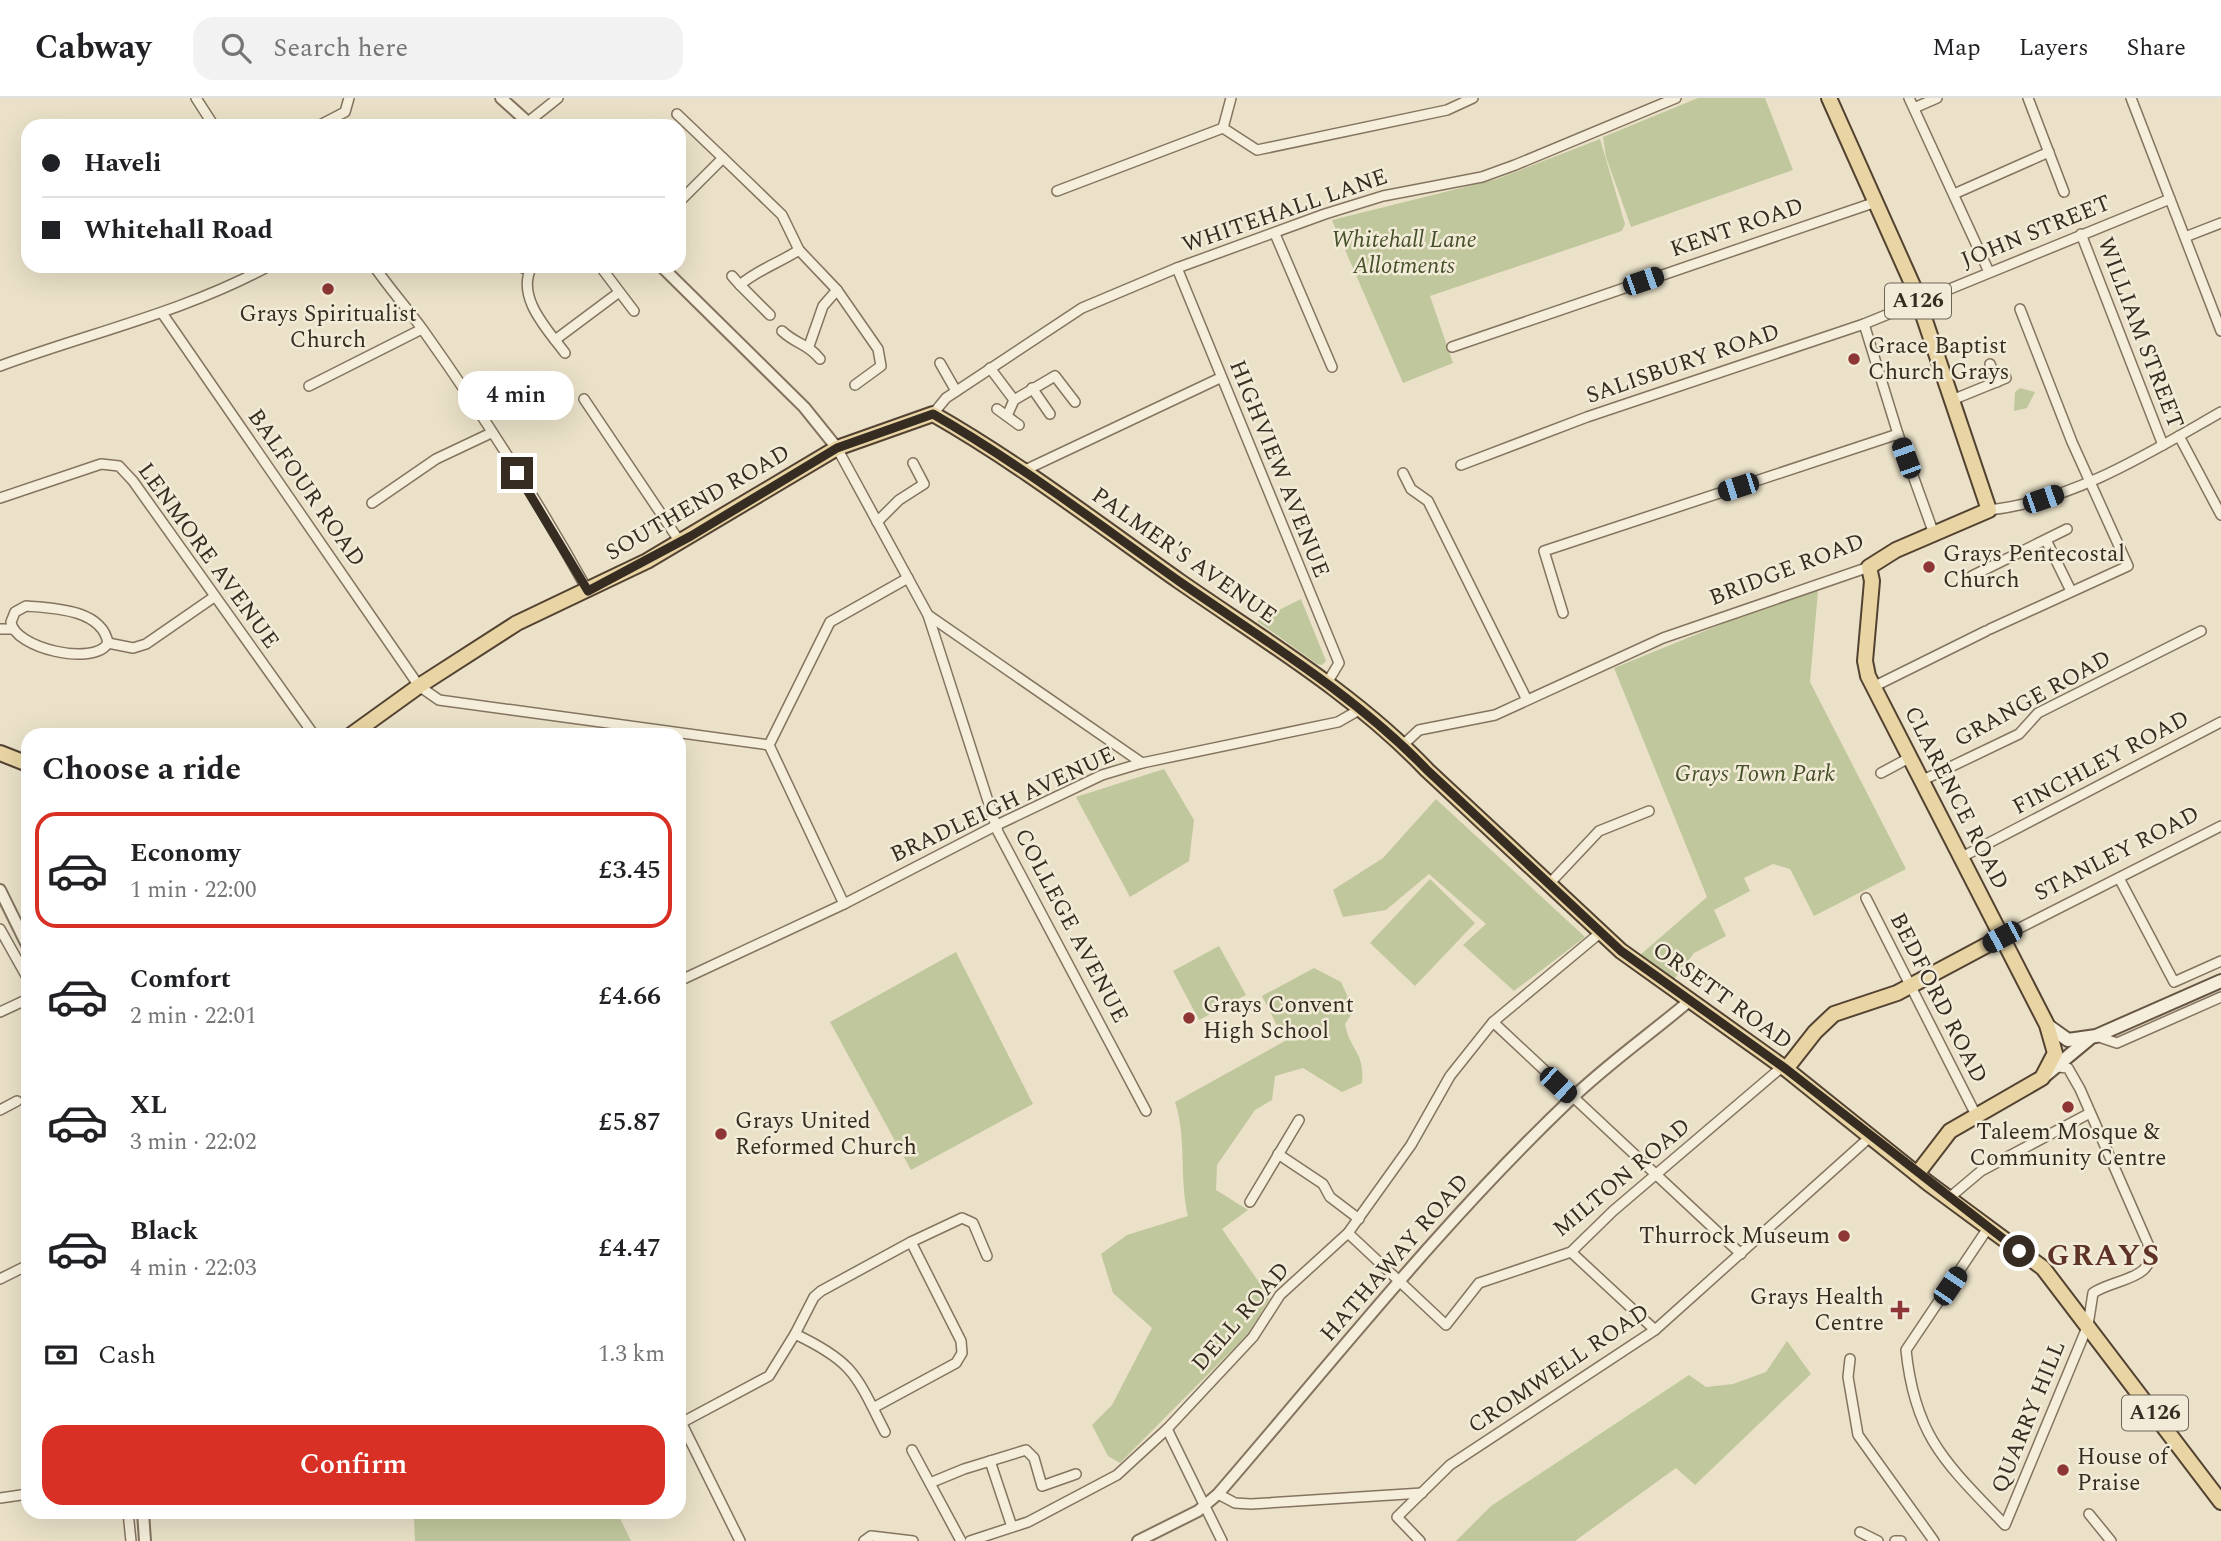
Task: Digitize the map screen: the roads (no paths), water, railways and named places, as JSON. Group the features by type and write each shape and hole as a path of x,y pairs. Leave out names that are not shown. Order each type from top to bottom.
{"main road":[{"name":"A126","path":"1829,98 1918,301 1989,510"},
{"name":"SOUTHEND ROAD","path":"361,728 419,686 517,623 588,591 680,542 837,448 933,414"},
{"name":"PALMER'S AVENUE","path":"933,414 1022,471 1327,683 1382,730 1404,744"},
{"name":"BRIDGE ROAD","path":"1869,567 1989,510"},
{"name":"CLARENCE ROAD","path":"1869,567 1872,581 1865,668 2047,1025 2055,1053 2042,1078"},
{"name":"ORSETT ROAD","path":"1404,744 1427,770 1550,883 1600,933 1688,1002 1784,1068 1870,1138 2047,1272 2089,1320"},
{"path":"0,753 21,761"},
{"name":"STANLEY ROAD","path":"1784,1068 1815,1032 1835,1014 1910,987 2002,937"},
{"path":"2047,1025 2068,1040 2098,1035 2221,981"},
{"path":"1917,1174 1950,1131 2042,1078 2098,1035"},
{"name":"A126","path":"2089,1320 2221,1502"}],"street":[{"path":"196,98 210,119"},
{"path":"332,119 345,112 349,98"},
{"path":"501,98 522,119"},
{"path":"535,119 558,98"},
{"path":"1223,128 1231,98"},
{"path":"1223,128 1256,150 1447,110 1473,98"},
{"name":"WHITEHALL LANE","path":"933,414 940,402 1082,309 1177,268 1325,214 1383,196 1482,177 1676,98"},
{"path":"1909,98 1989,272"},
{"path":"1914,108 1937,98"},
{"path":"2028,98 2064,192"},
{"path":"2131,98 2221,331"},
{"path":"677,114 682,119"},
{"path":"686,123 782,215 799,250 837,290 878,349 881,366 855,385"},
{"path":"1057,191 1223,128"},
{"path":"1954,194 2049,152"},
{"path":"686,195 723,158"},
{"name":"JOHN STREET","path":"1918,301 2170,199"},
{"name":"KENT ROAD","path":"1452,346 1876,202"},
{"path":"2185,237 2221,223"},
{"path":"1275,234 1332,367"},
{"name":"WILLIAM STREET","path":"2081,234 2163,445"},
{"path":"740,285 760,268 779,263 799,250"},
{"name":"HIGHVIEW AVENUE","path":"1177,268 1339,663 1327,683"},
{"path":"0,366 162,313 223,290 256,273"},
{"path":"379,273 422,329 491,433 556,534 588,591"},
{"path":"529,273 527,289 535,312 565,353"},
{"path":"605,273 634,311"},
{"path":"668,273 804,407 837,448"},
{"path":"732,276 770,315"},
{"path":"809,346 823,306 837,290"},
{"path":"555,340 618,293"},
{"name":"SALISBURY ROAD","path":"1461,465 1587,417 1864,324 1918,301"},
{"path":"1873,687 1988,630 2128,566 2089,482 2020,309"},
{"name":"BALFOUR ROAD","path":"162,313 419,686"},
{"path":"1864,324 1898,434 1934,534"},
{"path":"309,386 422,329"},
{"path":"782,331 793,341 809,346 820,359"},
{"path":"940,363 956,391"},
{"path":"1952,400 2002,380 1990,364"},
{"path":"990,368 1014,400"},
{"path":"1007,416 1014,400 1055,376 1075,402"},
{"path":"1022,471 1220,378"},
{"path":"1032,388 1050,414"},
{"path":"584,399 680,542"},
{"path":"997,409 1019,425"},
{"name":"BRIDGE ROAD","path":"1989,510 2024,504 2089,482 2221,412"},
{"path":"372,503 436,459 491,433"},
{"path":"1563,613 1544,551 1898,434"},
{"path":"2179,436 2221,515"},
{"name":"COLLEGE AVENUE","path":"837,448 928,615 997,825 1146,1111"},
{"path":"877,522 899,500 924,484 913,463"},
{"name":"LENMORE AVENUE","path":"0,498 101,464 119,466 133,481 309,728"},
{"path":"1403,473 1411,489 1428,501 1527,700"},
{"path":"1972,576 2067,529"},
{"path":"2046,540 2071,592"},
{"name":"BRIDGE ROAD","path":"1404,744 1419,730 1495,715 1663,638 1869,567"},
{"path":"769,745 830,622 908,578"},
{"path":"108,643 133,648 146,644 214,597"},
{"path":"12,629 13,615 22,608 52,608 97,623 105,630 108,643"},
{"path":"928,615 1142,763"},
{"path":"0,629 12,629 30,642 73,654 99,652 108,643"},
{"name":"GRANGE ROAD","path":"1921,781 2019,734 2038,713 2201,631"},
{"path":"419,686 439,701 642,728"},
{"name":"BRADLEIGH AVENUE","path":"686,978 844,904 997,825 1102,775 1142,763 1338,722 1359,710"},
{"name":"FINCHLEY ROAD","path":"1960,858 2221,722"},
{"path":"686,734 769,745"},
{"path":"769,745 844,904"},
{"path":"1881,772 1909,758"},
{"path":"1550,883 1600,831 1649,811"},
{"name":"STANLEY ROAD","path":"2002,937 2221,826"},
{"path":"2119,878 2174,982 2221,961"},
{"path":"0,890 21,933"},
{"name":"BEDFORD ROAD","path":"1866,898 1976,1115"},
{"path":"0,929 21,966"},
{"name":"DELL ROAD","path":"970,1541 1028,1522 1117,1475 1167,1429 1253,1338 1280,1295 1348,1233 1412,1145 1450,1076 1493,1022 1600,933"},
{"path":"2098,1035 2117,1043 2221,998"},
{"path":"0,1013 21,1002"},
{"name":"HATHAWAY ROAD","path":"1138,1541 1207,1505 1458,1216 1572,1098 1688,1002"},
{"path":"1493,1022 1741,1254"},
{"path":"1949,1198 1981,1171 2090,1113 2068,1068 2058,1067"},
{"name":"MILTON ROAD","path":"1400,1282 1446,1325 1479,1283 1571,1252 1656,1174 1784,1068"},
{"path":"0,1110 17,1101"},
{"name":"QUARRY HILL","path":"1988,1228 1906,1350 1912,1395 1935,1446 1952,1470 2005,1525 2089,1320 2093,1293 2148,1269 2151,1261 2147,1244 2090,1113"},
{"path":"1250,1202 1299,1120"},
{"name":"CROMWELL ROAD","path":"1420,1541 1397,1517 1450,1465 1655,1330 1870,1138"},
{"path":"1278,1154 1323,1184 1330,1197 1359,1219"},
{"path":"686,1418 769,1376 814,1297 911,1242 962,1218 973,1223 987,1255"},
{"path":"1348,1233 1400,1282"},
{"path":"873,1408 956,1363 962,1353 961,1341 911,1242"},
{"path":"1571,1252 1655,1330"},
{"path":"0,1279 21,1268"},
{"path":"794,1334 843,1360 852,1369 885,1432"},
{"path":"1850,1359 1848,1377 1857,1435 1934,1541"},
{"path":"1167,1429 1223,1541"},
{"path":"686,1433 740,1541"},
{"path":"912,1450 961,1541"},
{"path":"930,1483 1026,1450 1034,1458 1042,1486 1076,1474"},
{"path":"990,1461 1012,1527"},
{"path":"1218,1494 1235,1503 1251,1504 1422,1493"},
{"path":"0,1498 21,1495"},
{"path":"2089,1514 2111,1541"},
{"path":"129,1519 131,1541"},
{"path":"143,1519 145,1541"},
{"path":"1860,1532 1878,1541"},
{"path":"864,1541 871,1536 913,1541"},
{"path":"1895,1541 1901,1541"}],"place":[{"name":"Grays Spiritualist Church","path":"328,289"},
{"name":"Grace Baptist Church Grays","path":"1854,359"},
{"name":"Grays Pentecostal Church","path":"1929,567"},
{"name":"Grays Convent High School","path":"1189,1018"},
{"name":"Taleem Mosque & Community Centre","path":"2068,1107"},
{"name":"Grays United Reformed Church","path":"721,1134"},
{"name":"Thurrock Museum","path":"1844,1236"},
{"name":"Grays Health Centre","path":"1900,1310"},
{"name":"House of Praise","path":"2063,1470"}],"district":[{"name":"GRAYS","path":"2104,1256"}],"park label":[{"name":"Whitehall Lane Allotments","path":"1404,253"},
{"name":"Grays Town Park","path":"1755,774"}]}
